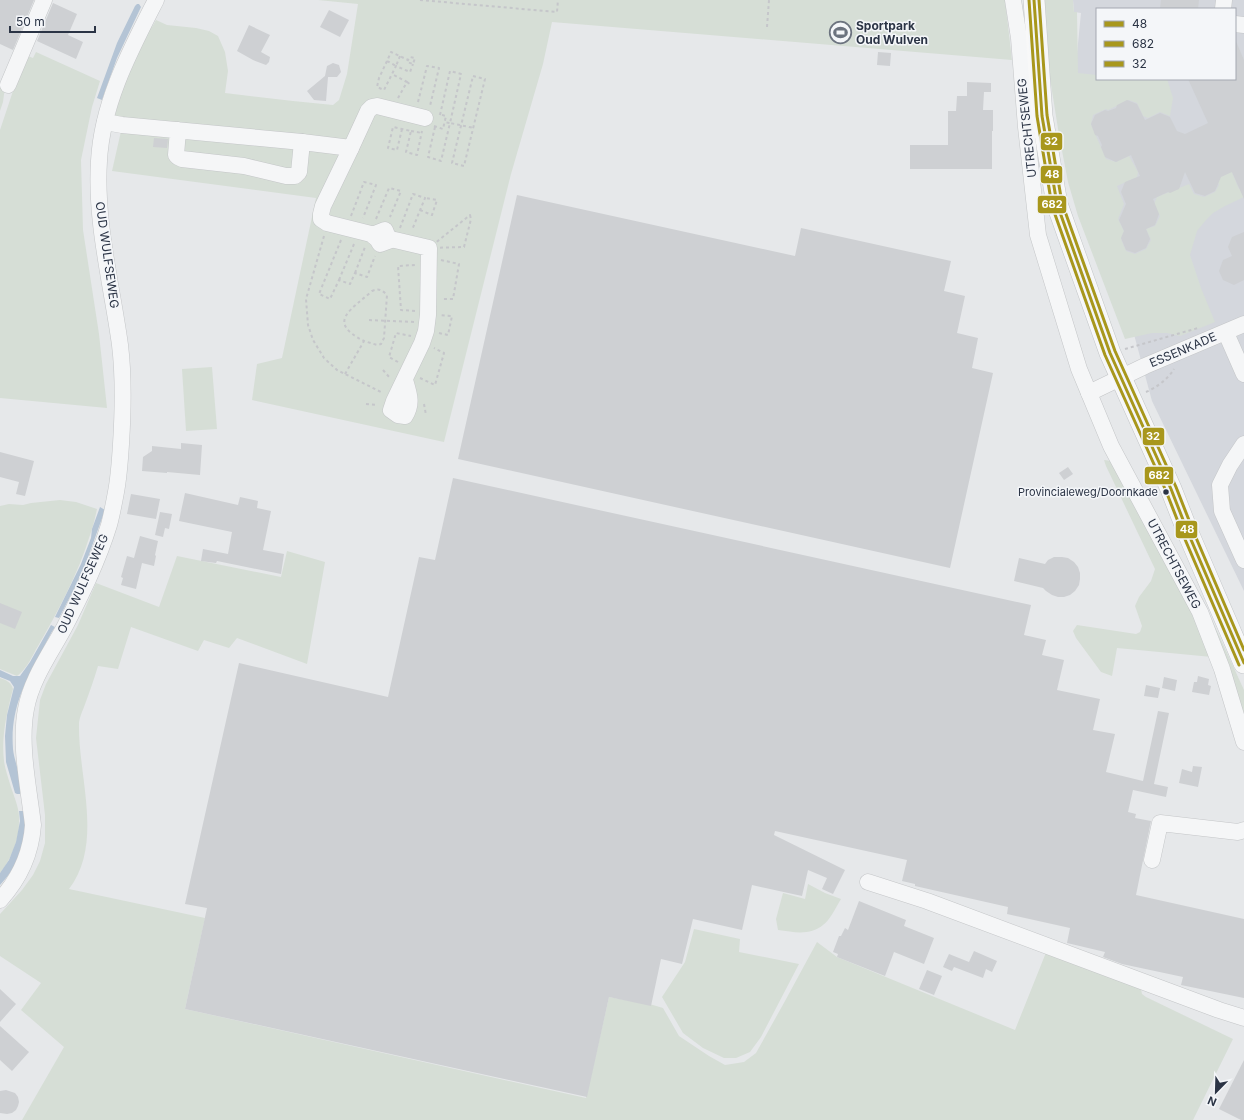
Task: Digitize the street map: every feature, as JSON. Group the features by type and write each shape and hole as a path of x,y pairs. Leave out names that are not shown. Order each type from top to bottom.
{"main road":[{"name":"UTRECHTSEWEG","path":"1034,0 1042,116 1057,204 1110,353 1171,489 1244,664"}],"street":[{"path":"8,84 44,0"},
{"name":"OUD WULFSEWEG","path":"0,900 20,873 30,852 32,838 33,825 23,742 25,711 28,696 80,595 110,524 119,472 123,418 120,348 98,200 99,161 105,122 113,92 125,62 156,0"},
{"name":"UTRECHTSEWEG","path":"1013,0 1019,38 1026,127 1038,235 1079,369 1111,446 1200,612 1222,669 1244,742"},
{"path":"408,374 426,323 429,257 383,235 327,223 321,220 321,214 323,206 368,111 372,107 377,106 392,109 429,112"},
{"path":"105,122 351,148"},
{"path":"178,130 176,155 178,158 244,166 286,176 295,176 299,172 302,142"},
{"name":"ESSENKADE","path":"1122,378 1184,349 1244,324"},
{"path":"1226,332 1244,374"},
{"path":"1089,393 1122,378"},
{"path":"1244,444 1230,465 1220,485 1222,511 1244,560"},
{"path":"1152,860 1160,823 1238,832 1244,830"},
{"path":"868,882 927,901 1244,1018"}],"path":[{"path":"420,0 557,12 558,0"},
{"path":"767,27 769,0"},
{"path":"400,56 384,90 377,87 379,78 391,52 400,56 408,60 407,62 413,64"},
{"path":"387,62 410,72 415,58 410,57 408,60"},
{"path":"412,131 406,152 417,155 429,112 438,68 427,66 429,112 428,157 441,161 461,74 450,71 429,112"},
{"path":"392,74 411,84"},
{"path":"473,76 485,79 464,166 452,164 462,125 473,76"},
{"path":"392,109 407,82"},
{"path":"444,122 474,128"},
{"path":"402,129 397,150 388,148 393,126 422,134"},
{"path":"364,182 376,185 363,220 351,216 364,182"},
{"path":"355,272 366,277 401,191 389,188 383,235"},
{"path":"383,235 399,230 413,194 437,200 432,215 420,210"},
{"path":"410,234 425,198"},
{"path":"426,323 444,354 435,385 408,374 389,357 396,333 426,323 452,316 448,335 426,323 401,310 398,266 464,247 471,219 470,215 429,257"},
{"path":"327,223 306,299 308,325 313,340 324,358 337,370 384,393"},
{"path":"339,280 350,284 366,247 354,244 330,299 319,294 341,240 347,242"},
{"path":"369,320 426,323 453,299 459,264 429,257"},
{"path":"376,289 381,290 386,295 384,338 381,344 377,345 364,341 357,338 349,331 344,325 343,319 346,313 372,291 376,289"},
{"path":"1110,353 1202,327"},
{"path":"345,374 364,341"},
{"path":"1131,398 1153,390 1171,375 1184,349"},
{"path":"383,370 390,378 388,383"},
{"path":"366,404 377,406 386,388"}],"shaded area":[{"path":"318,0 1005,0 1012,60 552,22 543,64 511,174 444,442 252,400 257,364 282,358 316,198 112,171 124,118 109,115 141,34 152,27 156,20 167,25 209,31 218,36 225,52 228,71 225,93 333,105 339,100 347,74 358,4"},
{"path":"1040,0 1073,0 1074,12 1077,12 1078,73 1096,75 1096,80 1167,80 1173,98 1170,116 1160,112 1148,118 1143,116 1137,103 1129,100 1093,115 1091,124 1106,159 1116,162 1129,156 1138,172 1137,177 1117,186 1124,204 1118,219 1124,231 1121,239 1126,251 1135,254 1146,249 1151,240 1146,229 1155,226 1160,216 1154,204 1157,197 1189,184 1194,194 1204,197 1215,192 1219,185 1214,171 1225,156 1239,189 1244,188 1244,197 1213,213 1197,231 1190,255 1201,288 1215,322 1180,336 1167,333 1152,333 1125,339 1078,216 1068,182 1042,28"},
{"path":"1073,0 1244,0 1244,591 1152,401 1072,105 1081,13 1074,12"},
{"path":"36,52 100,81 92,107 81,160 83,230 99,334 107,408 0,398 0,130 13,91 11,89 25,55 33,58"},
{"path":"0,85 5,87 0,111"},
{"path":"212,367 217,429 186,431 182,369"},
{"path":"1104,460 1112,461 1188,602 1212,657 1117,648 1112,676 1101,672 1076,638 1073,631 1077,625 1136,634 1140,632 1142,626 1135,606 1139,597 1151,581 1155,569"},
{"path":"60,500 76,502 97,509 95,519 80,564 67,592 29,662 24,670 17,676 0,669 0,506 9,504 23,505"},
{"path":"287,551 325,562 307,664 237,638 229,648 204,640 198,651 131,627 118,669 98,666 79,724 87,809 87,831 85,851 79,871 69,889 205,918 185,1009 586,1098 609,997 663,1008 679,1036 725,1065 744,1062 756,1053 817,942 837,957 1015,1030 1047,950 1141,989 1142,994 1146,997 1233,1039 1193,1120 22,1120 64,1047 21,1010 41,983 0,956 0,914 22,890 33,875 40,861 45,843 45,815 36,738 40,700 46,684 78,625 96,583 159,607 177,556 281,577"},
{"path":"1201,596 1244,690 1244,723 1199,601"},
{"path":"0,678 8,682 13,689 5,724 3,752 6,770 18,809 19,824 17,839 12,854 0,873"},
{"path":"808,884 841,899 830,917 826,923 813,931 790,932 778,930 776,919 783,893 805,899"},
{"path":"694,929 740,939 739,952 799,964 761,1037 750,1052 736,1058 724,1058 703,1048 683,1033 662,997 685,962"}],"water":[{"path":"137,4 141,7 117,58 102,100 97,98 117,43"},
{"path":"100,507 105,510 87,560 59,618 55,617 81,564 91,538 92,529"},
{"path":"51,625 55,627 29,675 16,710 13,749 21,784 20,794 17,794 15,793 6,762 5,736 7,715 14,687 10,681 0,677 0,670 13,676 20,676 30,662"},
{"path":"19,811 25,811 24,842 18,860 0,885 0,873 9,860 16,842 20,821"}],"building":[{"path":"0,0 34,0 13,50 0,44"},
{"path":"1161,0 1199,0 1198,8 1160,8"},
{"path":"53,3 77,14 68,35 83,42 76,59 37,41"},
{"path":"329,10 349,20 340,37 320,27"},
{"path":"249,25 270,35 261,52 270,57 269,62 266,65 237,51"},
{"path":"1236,41 1244,60 1244,199 1232,172 1221,177 1215,191 1205,196 1195,193 1185,172 1179,189 1153,199 1159,214 1155,225 1146,229 1150,239 1146,248 1135,253 1126,250 1121,238 1124,231 1119,220 1126,204 1121,192 1125,182 1140,176 1131,155 1116,162 1105,157 1101,147 1102,145 1098,136 1095,135 1091,124 1095,115 1105,110 1108,111 1116,108 1117,105 1127,100 1137,104 1145,120 1160,113 1170,117 1177,131 1185,134 1208,123 1188,80 1236,80"},
{"path":"878,52 891,53 890,66 877,65"},
{"path":"333,63 339,65 341,72 337,77 328,77 326,101 314,100 307,91 325,76 327,66"},
{"path":"967,82 991,83 991,92 984,92 983,110 993,110 992,169 910,169 910,145 948,145 948,111 956,111 957,96 967,96"},
{"path":"154,138 168,139 167,148 153,147"},
{"path":"517,195 795,256 801,228 951,261 944,291 965,296 957,333 978,338 972,368 993,373 950,568 458,459"},
{"path":"1244,232 1244,280 1234,285 1223,280 1219,271 1223,260 1232,256 1228,247 1232,237"},
{"path":"181,443 202,445 200,475 142,471 143,457 152,451 152,446 181,449"},
{"path":"0,452 34,461 25,496 16,494 19,482 0,477"},
{"path":"1068,467 1073,474 1064,480 1059,473"},
{"path":"453,478 1031,605 1024,635 1046,640 1042,655 1064,660 1057,690 1100,699 1093,730 1115,734 1106,772 1143,781 1158,711 1169,713 1154,784 1168,787 1166,797 1133,790 1128,812 1136,814 1135,818 1151,821 1136,895 1244,919 1244,998 1181,985 1183,977 1122,964 1103,957 1105,952 1067,943 1070,928 1007,914 1008,907 915,886 915,884 902,881 907,860 775,831 774,835 845,870 833,894 822,889 827,878 808,870 802,896 752,885 742,930 693,919 682,964 661,959 651,1006 609,997 587,1097 185,1009 207,908 185,904 239,663 388,697 419,557 435,560"},
{"path":"185,493 238,505 240,497 258,501 257,508 271,511 263,550 284,554 281,574 217,561 216,563 201,561 203,549 228,554 232,532 179,521"},
{"path":"131,494 160,499 156,519 127,514"},
{"path":"160,512 172,514 169,529 165,528 163,537 155,535"},
{"path":"140,536 158,541 154,566 142,563 136,589 121,585 123,578 121,577 127,556 134,558"},
{"path":"1054,557 1068,558 1078,567 1080,573 1079,585 1070,595 1058,597 1052,595 1043,588 1014,581 1019,558 1045,564 1048,560"},
{"path":"0,603 22,612 15,629 0,623"},
{"path":"1198,676 1209,679 1208,685 1211,686 1209,695 1192,692 1194,682 1197,682"},
{"path":"1164,677 1177,680 1175,691 1162,688"},
{"path":"1146,685 1160,688 1158,698 1144,696"},
{"path":"1193,766 1202,767 1198,787 1179,783 1182,769 1192,772"},
{"path":"859,901 906,920 904,926 934,938 924,964 894,952 885,976 837,957 838,954 833,952 839,936 841,936 845,928 848,930"},
{"path":"974,951 997,961 992,972 986,969 983,978 954,967 952,971 943,967 949,954 969,962"},
{"path":"927,970 942,976 934,995 919,989"},
{"path":"0,989 16,1004 0,1022"},
{"path":"0,1026 29,1052 12,1071 0,1060"},
{"path":"1244,1060 1244,1120 1241,1120 1219,1109"},
{"path":"6,1090 15,1093 19,1102 16,1110 7,1114 0,1113 0,1091"}],"transit line":[{"name":"682","path":"1029,0 1037,116 1052,206 1105,355 1166,491 1239,665"},
{"name":"48","path":"1034,0 1042,116 1057,204 1110,353 1171,489 1244,663"},
{"name":"32","path":"1039,0 1047,115 1062,203 1115,351 1176,487 1244,650"}],"place":[{"name":"Sportpark Oud Wulven","path":"840,33"},
{"name":"Provincialeweg/Doornkade","path":"1166,492"}]}
